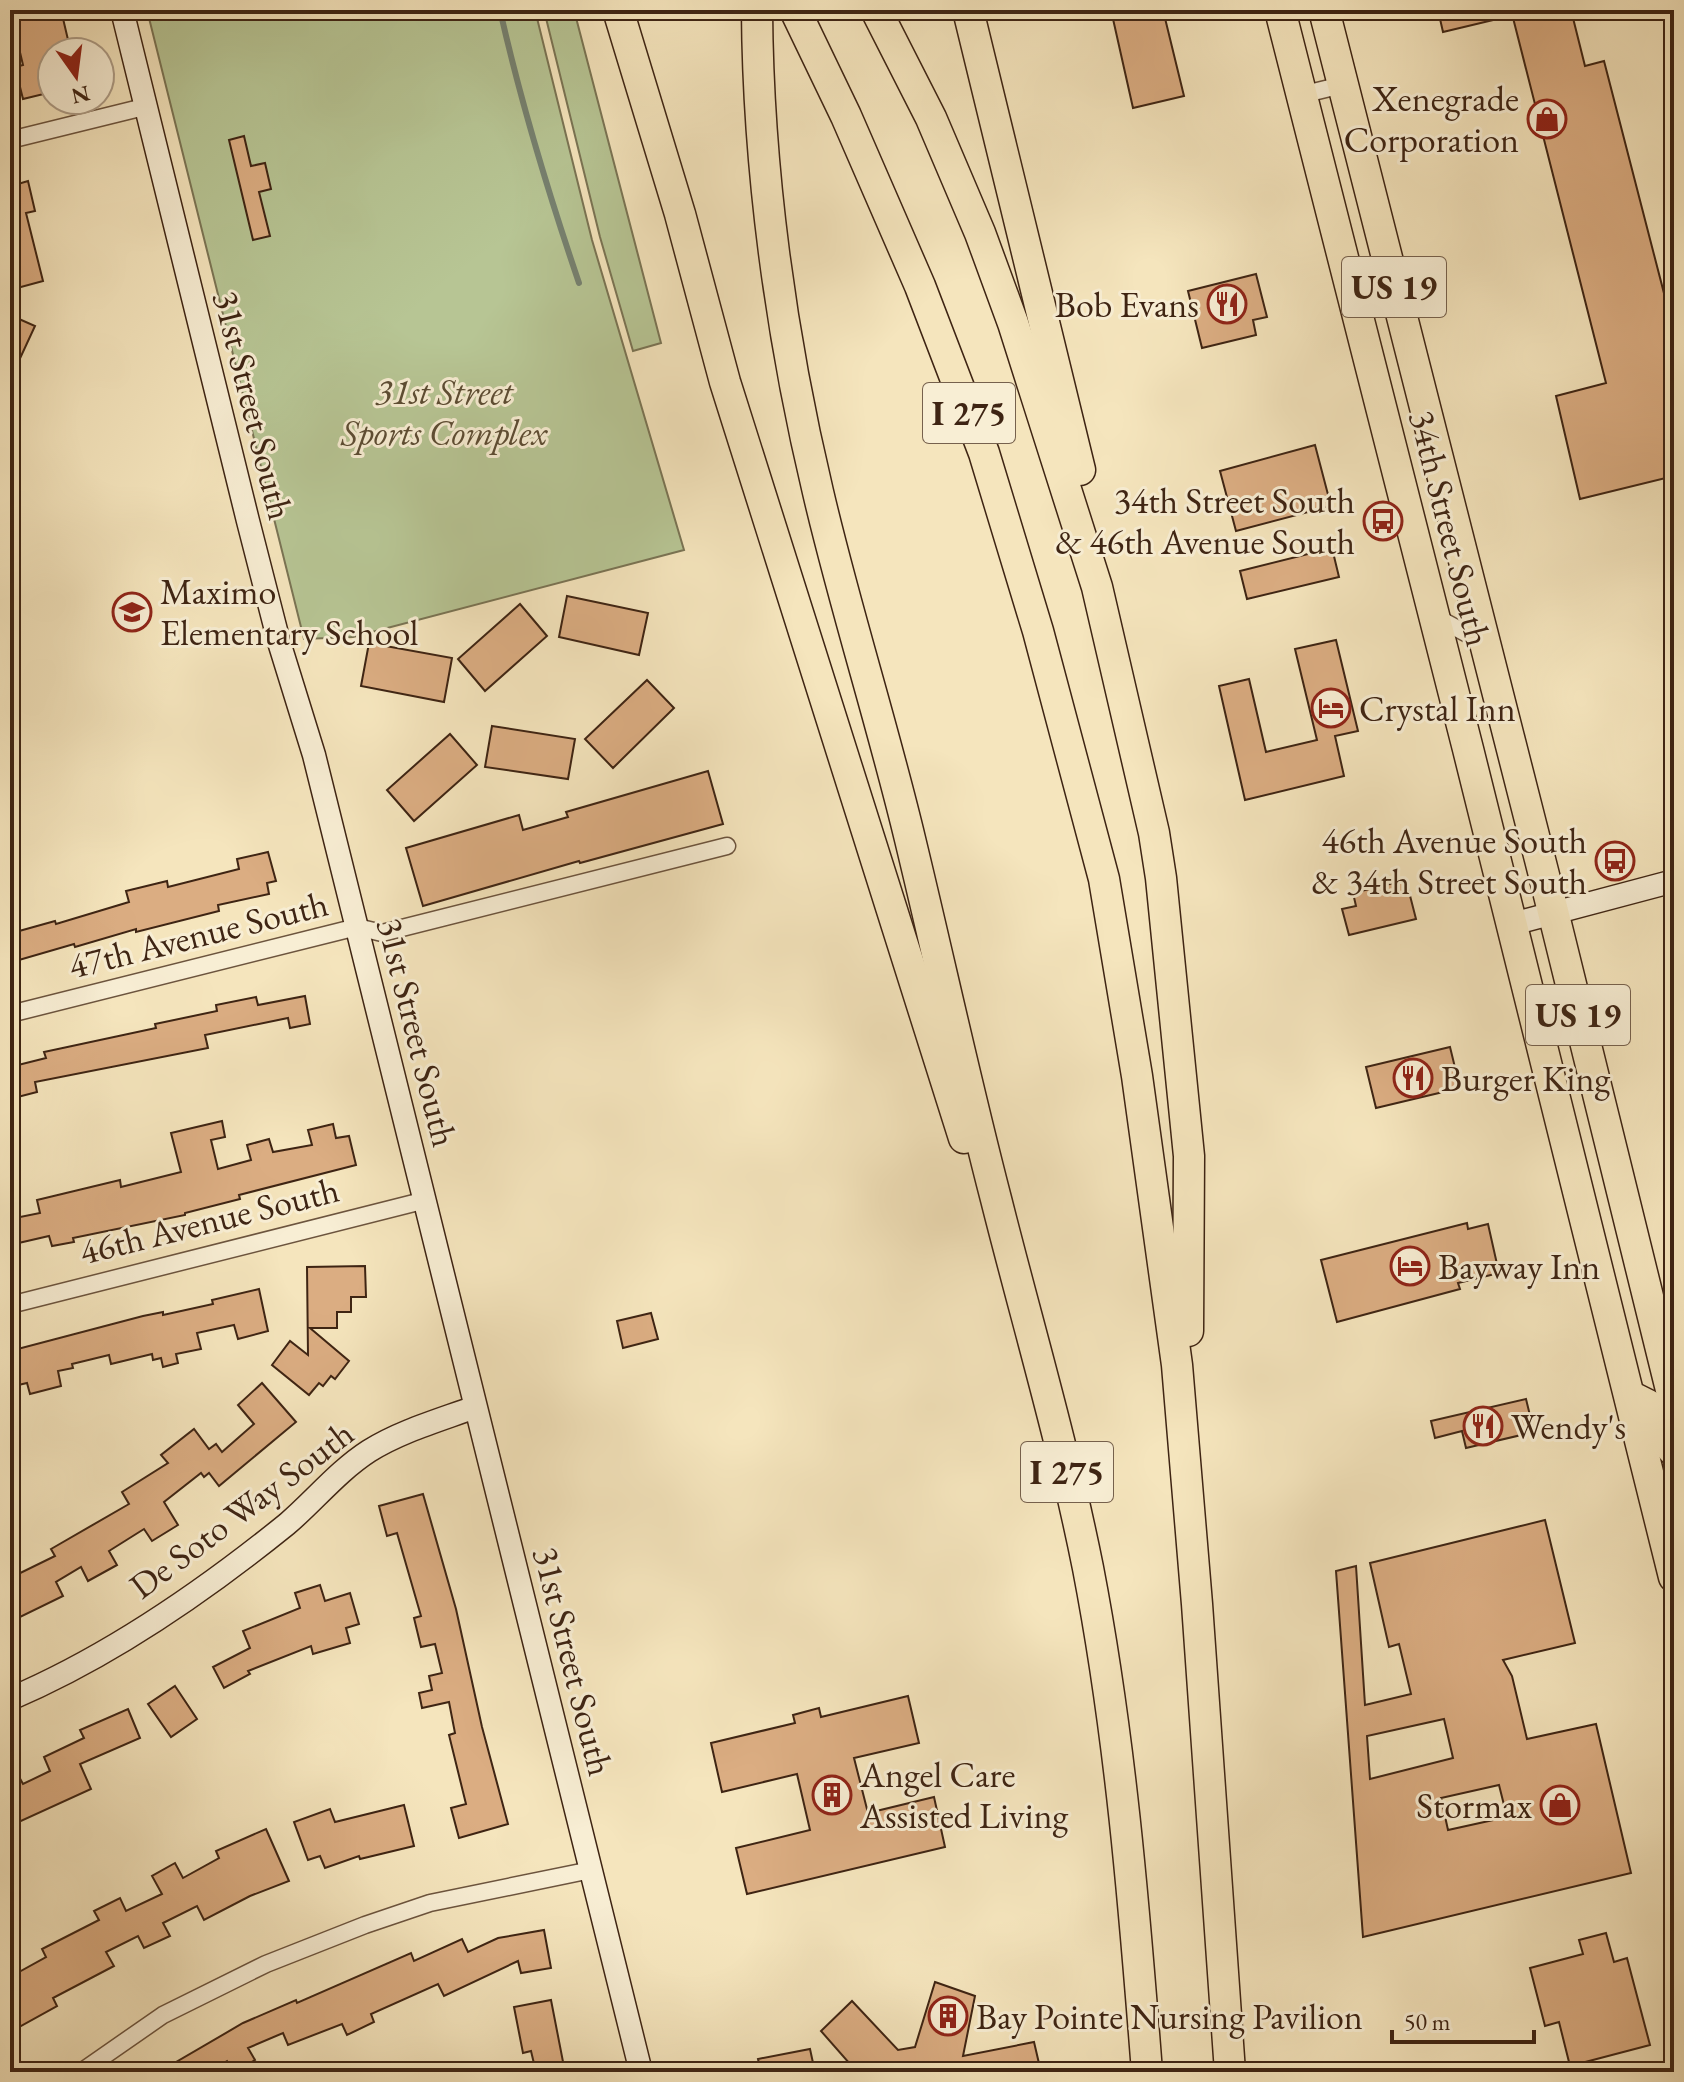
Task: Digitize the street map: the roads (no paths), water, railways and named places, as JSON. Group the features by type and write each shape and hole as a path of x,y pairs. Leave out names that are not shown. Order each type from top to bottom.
{"highway":[{"path":"618,10 680,214 725,382 961,1133 995,1196"},
{"name":"I 275","path":"757,10 757,69 763,152 798,402 819,496 910,837 995,1196 1056,1422 1088,1571 1120,1766 1147,2072"},
{"name":"I 275","path":"795,10 846,116 920,286 984,453 1038,631 1104,879 1158,1218 1177,1365 1230,2072"},
{"path":"876,10 931,118 980,233 1013,323 1097,587 1154,833 1189,1156 1187,1489"},
{"path":"968,10 1084,486 1097,587"},
{"name":"34th Street South","path":"1280,10 1674,1577"},
{"name":"34th Street South","path":"1324,10 1486,643 1672,1394"},
{"path":"1607,1308 1632,1338 1646,1380 1652,1386 1672,1394"},
{"path":"1630,1399 1639,1399 1648,1405 1662,1438 1674,1451"}],"street":[{"name":"31st Street South","path":"122,10 251,536 314,755 641,2072"},
{"path":"1301,95 1342,85"},
{"path":"10,140 144,107"},
{"path":"1434,616 1486,643"},
{"name":"47th Avenue South","path":"10,1014 357,927 382,933 727,846"},
{"path":"1512,924 1674,881"},
{"name":"46th Avenue South","path":"10,1305 426,1200"},
{"name":"De Soto Way South","path":"10,1699 124,1639 217,1578 288,1522 368,1452 421,1426 475,1407"},
{"path":"81,2072 163,2015 266,1964 351,1930 430,1903 591,1870"}],"waterway":[{"path":"500,10 536,147 579,283"}],"place":[{"name":"Xenegrade Corporation","path":"1547,119"},
{"name":"Bob Evans","path":"1227,304"},
{"name":"34th Street South & 46th Avenue South","path":"1383,521"},
{"name":"Maximo Elementary School","path":"132,612"},
{"name":"Crystal Inn","path":"1331,708"},
{"name":"46th Avenue South & 34th Street South","path":"1615,861"},
{"name":"Burger King","path":"1413,1078"},
{"name":"Bayway Inn","path":"1410,1266"},
{"name":"Wendy's","path":"1483,1426"},
{"name":"Angel Care Assisted Living","path":"832,1795"},
{"name":"Stormax","path":"1560,1805"},
{"name":"Bay Pointe Nursing Pavilion","path":"948,2016"}],"park label":[{"name":"31st Street Sports Complex","path":"444,412"}]}
